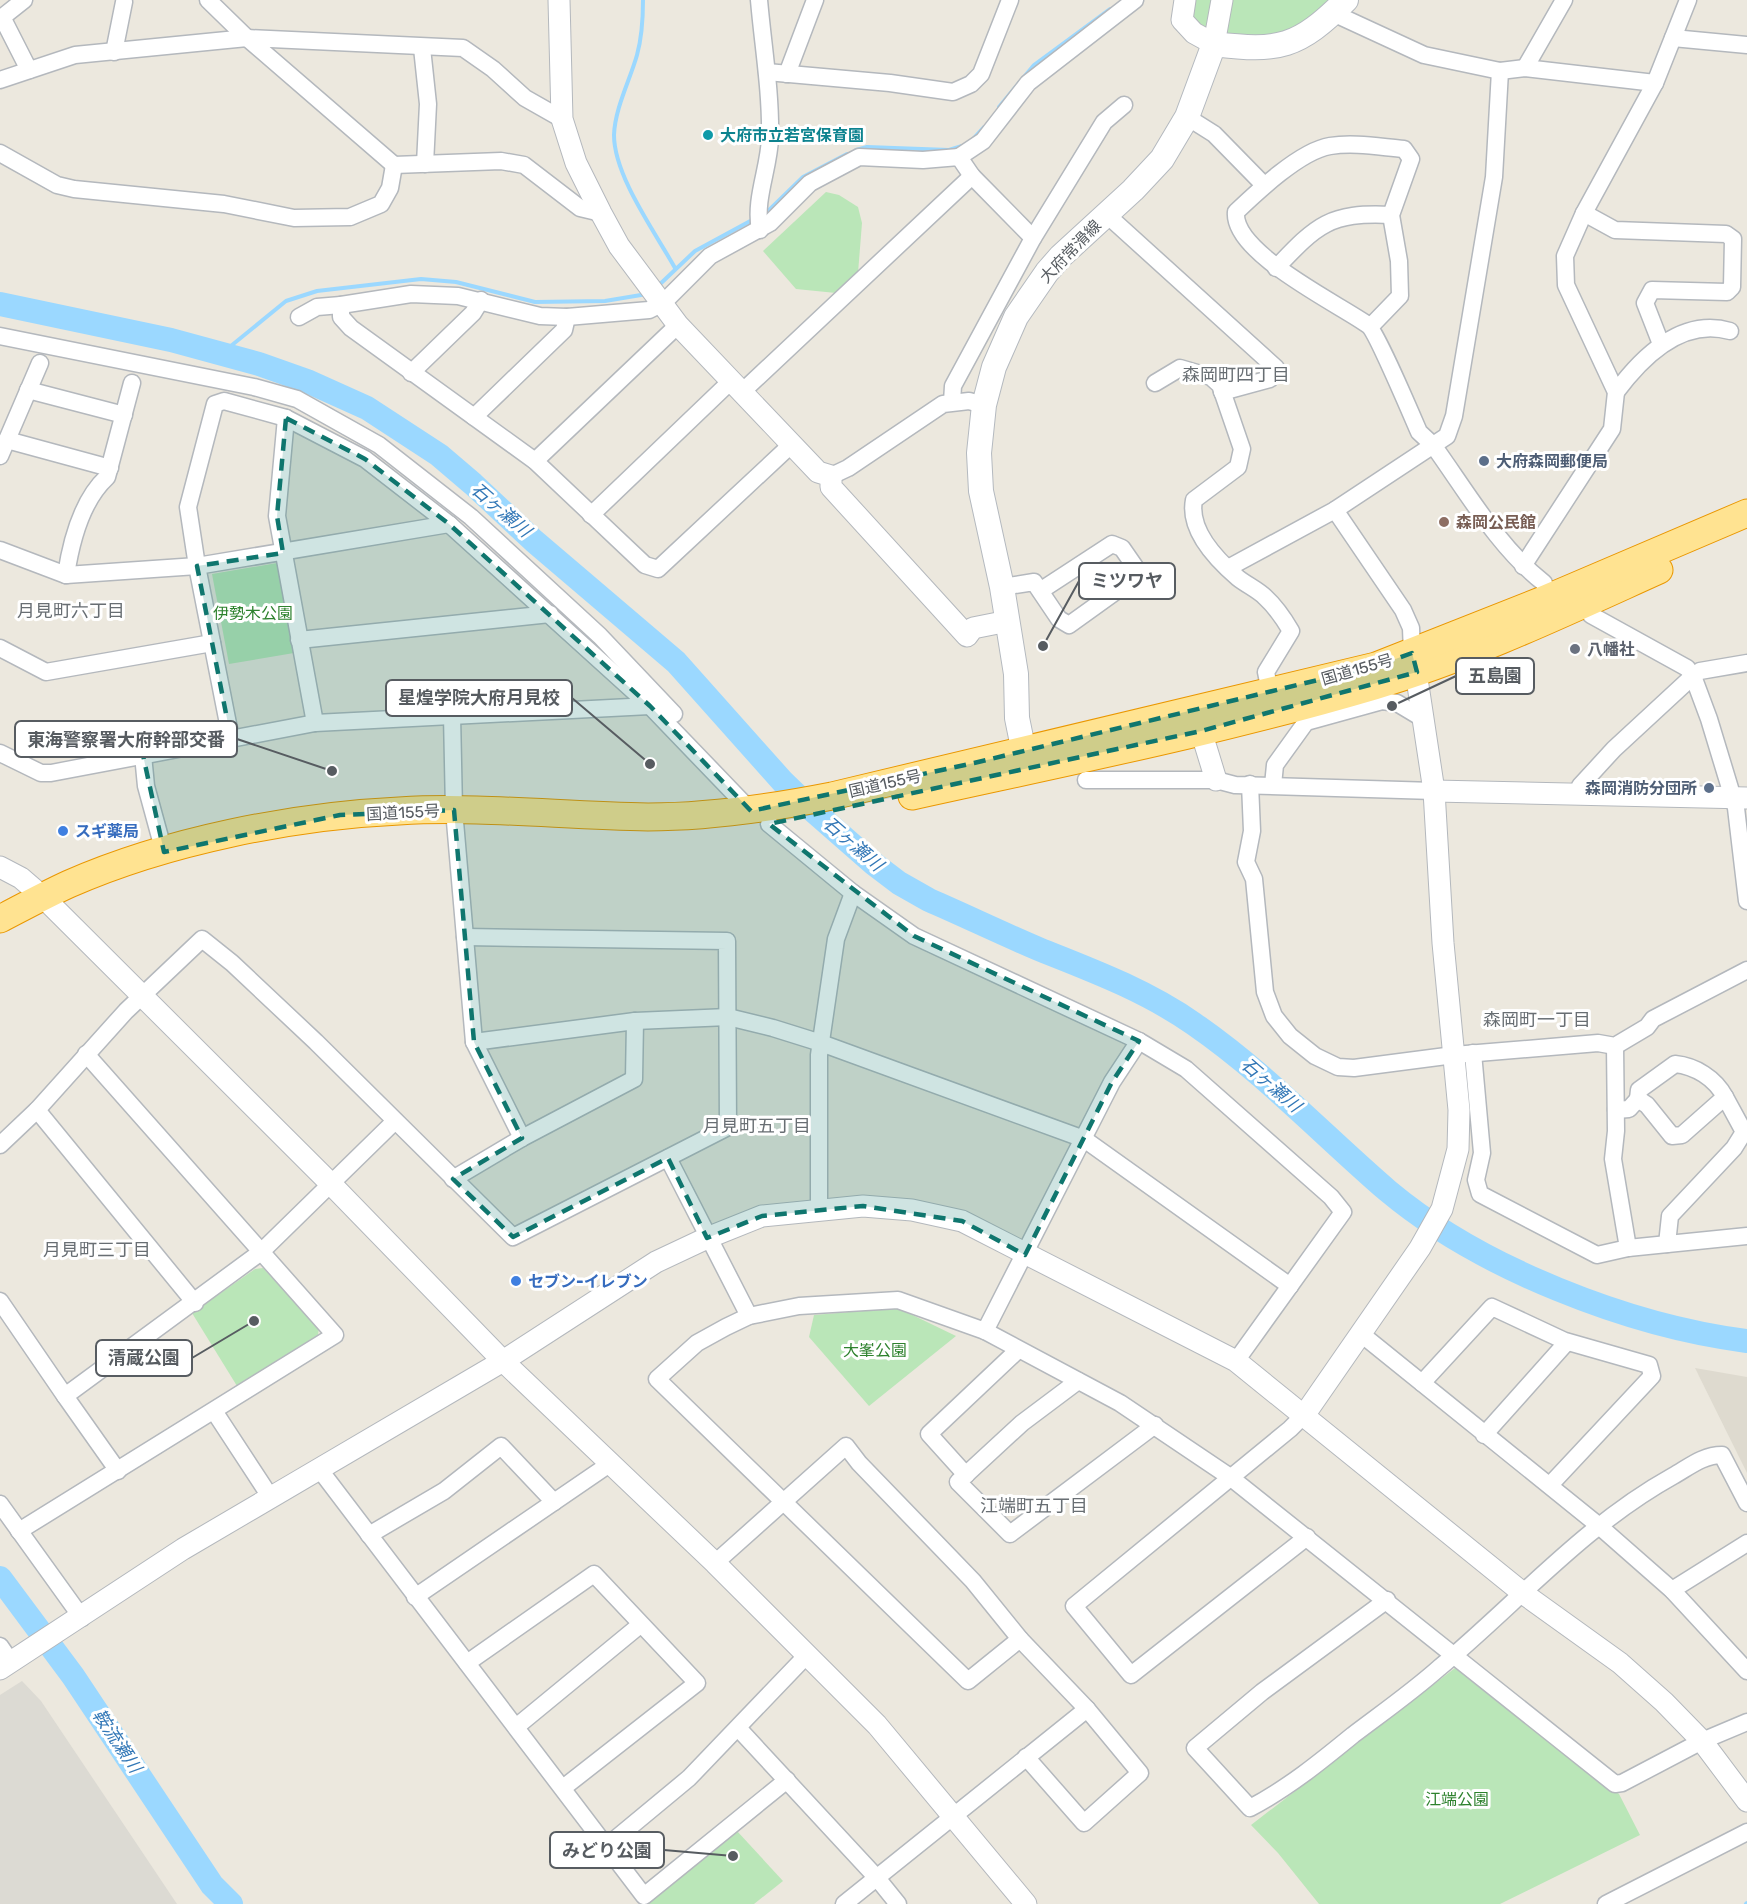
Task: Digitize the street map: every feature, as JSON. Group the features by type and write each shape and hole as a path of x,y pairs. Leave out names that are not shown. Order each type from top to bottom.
{"highway":[{"name":"国道155号","path":"1026,761 1202,731 1374,686 1414,662 1747,513"},
{"name":"国道155号","path":"0,932 47,903 69,884 164,852 246,831 340,815 651,817 770,814 843,803 1026,761 1270,692 1376,666 1414,662 1551,619 1747,532"},
{"name":"国道155号","path":"0,919 215,854 310,836 455,817"}],"main road":[{"path":"1214,44 1258,50 1272,48 1295,40 1340,6"},
{"name":"大府常滑線","path":"1026,761 1017,718 1016,674 1008,621 981,491 979,453 984,405 994,367 1016,317 1047,272 1150,173 1177,137 1207,69 1214,44"}],"street":[{"path":"24,0 1,18 28,70"},
{"path":"208,0 247,38 394,165 501,161 524,165 580,208 601,213"},
{"path":"559,0 562,119 576,163 619,246 678,325 818,472 831,476 848,468 928,413 952,402 969,401 984,405"},
{"path":"759,0 767,72 769,151 757,212 760,230"},
{"path":"787,74 814,0"},
{"path":"767,72 890,83 953,92 971,84 981,74 1010,0"},
{"path":"299,316 317,307 411,294 458,296 481,300 519,312 567,317 649,310 656,295 710,256 770,223 810,183 859,157 923,160 959,157 983,141 1028,83 1135,0"},
{"path":"1185,0 1182,20 1194,33 1214,44 1222,0"},
{"path":"1526,68 1564,0"},
{"path":"1616,392 1566,285 1565,255 1584,213 1655,83 1688,0"},
{"path":"114,52 124,2"},
{"path":"1340,6 1424,55 1500,71 1526,68 1655,83"},
{"path":"0,80 75,55 247,38 422,48 463,48 493,69 525,98 562,119"},
{"path":"1673,38 1747,45"},
{"path":"422,48 428,104 425,164"},
{"path":"1228,568 1335,510 1447,436 1454,416 1494,177 1500,71"},
{"path":"952,402 953,386 1033,238 1104,122 1124,105"},
{"path":"1187,117 1214,134 1264,185"},
{"path":"1371,326 1400,296 1399,261 1391,215 1411,159 1404,149 1328,146 1298,161 1264,185 1236,213 1235,221 1246,237 1276,268 1371,326 1419,432 1433,445 1523,566 1544,583"},
{"path":"0,153 57,185 74,189 224,204 294,218 350,217 381,204 390,188 394,165"},
{"path":"959,157 972,176 1033,238"},
{"path":"591,515 972,176"},
{"path":"1584,213 1615,230 1726,234 1733,239 1732,287 1727,292 1652,290 1645,303 1661,344"},
{"path":"1106,214 1276,368 1270,379 1222,392"},
{"path":"1276,268 1311,232 1338,217 1363,214 1391,215"},
{"path":"411,373 473,313 481,300"},
{"path":"341,305 341,317 351,328 535,461 645,565 658,569 792,444"},
{"path":"474,417 564,330 567,317"},
{"path":"535,461 678,325"},
{"path":"1523,566 1612,429 1616,392 1637,364 1661,344 1700,329 1718,328 1730,332"},
{"path":"0,336 254,387 297,399 379,445 471,517 600,636 770,814"},
{"path":"0,456 39,363"},
{"path":"1155,383 1180,368 1211,377 1220,385 1242,450 1238,467 1194,500 1192,511 1203,538 1228,568 1264,596 1291,631 1266,672 1270,692"},
{"path":"66,575 77,530 96,487 107,477 132,383"},
{"path":"28,390 124,415"},
{"path":"231,739 197,566 188,507 215,404 224,401 286,418 365,459 449,524 770,814 853,893 914,936 1139,1041 1186,1069 1277,1147 1343,1212 1236,1361"},
{"path":"286,418 277,516 315,723"},
{"path":"7,440 110,468"},
{"path":"831,476 831,487 967,636 973,628 1008,621"},
{"path":"1335,510 1403,610 1411,628 1434,791 1443,943 1482,1153 1476,1180 1480,1194 1598,1255 1628,1248 1747,1236"},
{"path":"0,550 66,575 197,566 449,524"},
{"path":"1002,587 1035,582 1040,591 1059,619 1069,626 1140,574 1122,548 1112,544 1040,591"},
{"path":"299,640 550,614"},
{"path":"1591,615 1687,668 1693,676 1740,797 1747,901"},
{"path":"0,648 46,672 212,643"},
{"path":"1580,794 1580,786 1614,748 1693,676 1700,671 1747,663"},
{"path":"1274,785 1275,765 1306,722 1382,701 1397,704 1417,716 1423,714"},
{"path":"0,753 41,773 315,723 650,706"},
{"path":"452,715 455,817 474,1042 522,1138"},
{"path":"1202,731 1216,780"},
{"path":"143,755 146,786 164,852"},
{"path":"1086,780 1216,780 1235,785 1740,797"},
{"path":"1250,784 1252,831 1246,862 1254,879 1264,982 1274,1017 1290,1036 1315,1056 1338,1067 1354,1068 1463,1054 1598,1043 1615,1046 1647,1027 1653,1019 1747,970"},
{"path":"0,867 21,878 47,903 331,1184 503,1361 715,1563 877,1725 1026,1904"},
{"path":"819,1209 821,1042 836,939 853,893"},
{"path":"0,1145 37,1110 141,997 202,939 232,963 513,1237 728,1127 727,941 465,938"},
{"path":"474,1042 635,1021 728,1017 821,1042 1084,1139 1290,1286"},
{"path":"453,1179 522,1138 634,1079 635,1021"},
{"path":"986,1331 1112,1082 1139,1041"},
{"path":"1615,1046 1616,1110 1613,1159 1628,1248"},
{"path":"19,1531 335,1335 87,1054"},
{"path":"1307,1538 1131,1675 1074,1606 1290,1429 1305,1414 1420,1248 1447,1196 1458,1149 1463,1054"},
{"path":"1616,1110 1629,1108 1638,1099 1639,1090 1675,1064 1690,1066 1715,1082 1744,1132 1742,1137 1670,1216 1667,1244"},
{"path":"1638,1099 1647,1106 1672,1136 1682,1135 1725,1097"},
{"path":"37,1110 195,1303"},
{"path":"65,1396 195,1303 261,1252 395,1121"},
{"path":"668,1158 749,1316"},
{"path":"4,1659 82,1618 183,1549 503,1361 656,1262 762,1216 863,1206 912,1210 962,1221 1236,1361 1305,1414 1524,1593 1620,1663 1664,1702 1702,1741 1747,1801"},
{"path":"1020,1639 968,1682 657,1379 697,1343 749,1316 799,1306 898,1300 986,1331 1155,1425 1230,1477 1615,1784 1622,1783 1702,1741 1747,1722"},
{"path":"0,1301 118,1471"},
{"path":"1422,1383 1492,1307 1567,1341 1649,1365 1652,1376 1550,1485"},
{"path":"1360,1333 1598,1525 1672,1590 1747,1671"},
{"path":"1485,1435 1567,1341"},
{"path":"966,1475 929,1434 1018,1350"},
{"path":"1078,1381 1022,1423 958,1482 1010,1534 1155,1425"},
{"path":"214,1411 271,1498"},
{"path":"369,1535 444,1491 501,1446 554,1502"},
{"path":"715,1563 782,1500 846,1446 858,1464 973,1581 1020,1639 1087,1709 1140,1773 1084,1823 1026,1757"},
{"path":"1386,1600 1262,1692 1196,1748 1250,1808 1279,1793 1441,1667 1524,1593 1546,1568 1598,1525 1648,1490 1709,1455 1722,1455 1747,1503"},
{"path":"415,1597 611,1463"},
{"path":"320,1470 644,1896 787,1780"},
{"path":"0,1504 82,1618"},
{"path":"1672,1590 1747,1543"},
{"path":"466,1664 594,1574 697,1683 563,1788"},
{"path":"516,1727 640,1625"},
{"path":"607,1846 689,1778 806,1656"},
{"path":"844,1904 953,1814 1087,1709"},
{"path":"738,1728 877,1878 898,1904"},
{"path":"1606,1904 1747,1832"}],"highlighted area":[{"path":"286,418 365,459 449,524 650,706 751,811 974,763 1376,666 1412,653 1417,672 1201,731 769,824 914,936 1139,1041 1112,1082 1025,1255 962,1221 863,1206 762,1216 707,1238 668,1158 513,1237 453,1179 522,1138 474,1042 454,810 340,815 164,852 143,755 231,739 197,566 283,553 277,516"}],"shaded area":[{"path":"1695,1368 1747,1377 1747,1473"},
{"path":"22,1681 41,1701 177,1904 0,1904 0,1695"}],"green space":[{"path":"1185,0 1328,0 1303,25 1275,36 1194,33"},
{"path":"826,192 839,195 858,207 862,223 858,273 836,293 796,289 763,251"},
{"name":"伊勢木公園","path":"277,563 294,653 229,664 212,574"},
{"path":"263,1268 319,1328 318,1335 237,1386 192,1313 255,1269"},
{"name":"大峯公園","path":"898,1308 956,1336 869,1406 809,1337 814,1315"},
{"name":"江端公園","path":"1455,1668 1532,1723 1619,1794 1640,1835 1500,1904 1319,1904 1278,1853 1251,1825"},
{"path":"737,1831 783,1881 754,1904 647,1904"}],"waterway":[{"path":"643,0 639,48 620,104 614,135 616,151 628,186 675,268"},
{"path":"999,107 1034,65 1110,9"},
{"path":"973,139 984,127"},
{"path":"856,150 867,147 949,150 962,146"},
{"path":"764,215 803,177 847,154"},
{"path":"658,286 695,251 754,219"},
{"path":"221,354 286,301 317,291 421,279 456,282 535,302 605,301 647,294"},
{"name":"石ヶ瀬川","path":"0,304 171,340 259,364 307,381 367,408 439,455 534,541 676,662 783,782 874,864 899,883 929,900 1120,983 1176,1012 1245,1063 1388,1191 1425,1219 1466,1245 1558,1289 1606,1307 1654,1322 1747,1341"},
{"name":"鞍流瀬川","path":"0,1578 73,1676 212,1885 231,1904"}],"place":[{"name":"大府市立若宮保育園","path":"708,135"},
{"name":"大府森岡郵便局","path":"1484,461"},
{"name":"森岡公民館","path":"1444,522"},
{"name":"ミツワヤ","path":"1043,646"},
{"name":"八幡社","path":"1575,649"},
{"name":"五島園","path":"1392,706"},
{"name":"星煌学院大府月見校","path":"650,764"},
{"name":"東海警察署大府幹部交番","path":"332,771"},
{"name":"森岡消防分団所","path":"1709,788"},
{"name":"スギ薬局","path":"63,831"},
{"name":"セブン-イレブン","path":"516,1281"},
{"name":"清蔵公園","path":"254,1321"},
{"name":"みどり公園","path":"733,1856"}],"district":[{"name":"森岡町四丁目","path":"1236,375"},
{"name":"月見町六丁目","path":"71,611"},
{"name":"森岡町一丁目","path":"1537,1020"},
{"name":"月見町五丁目","path":"757,1126"},
{"name":"月見町三丁目","path":"97,1250"},
{"name":"江端町五丁目","path":"1034,1506"}]}
